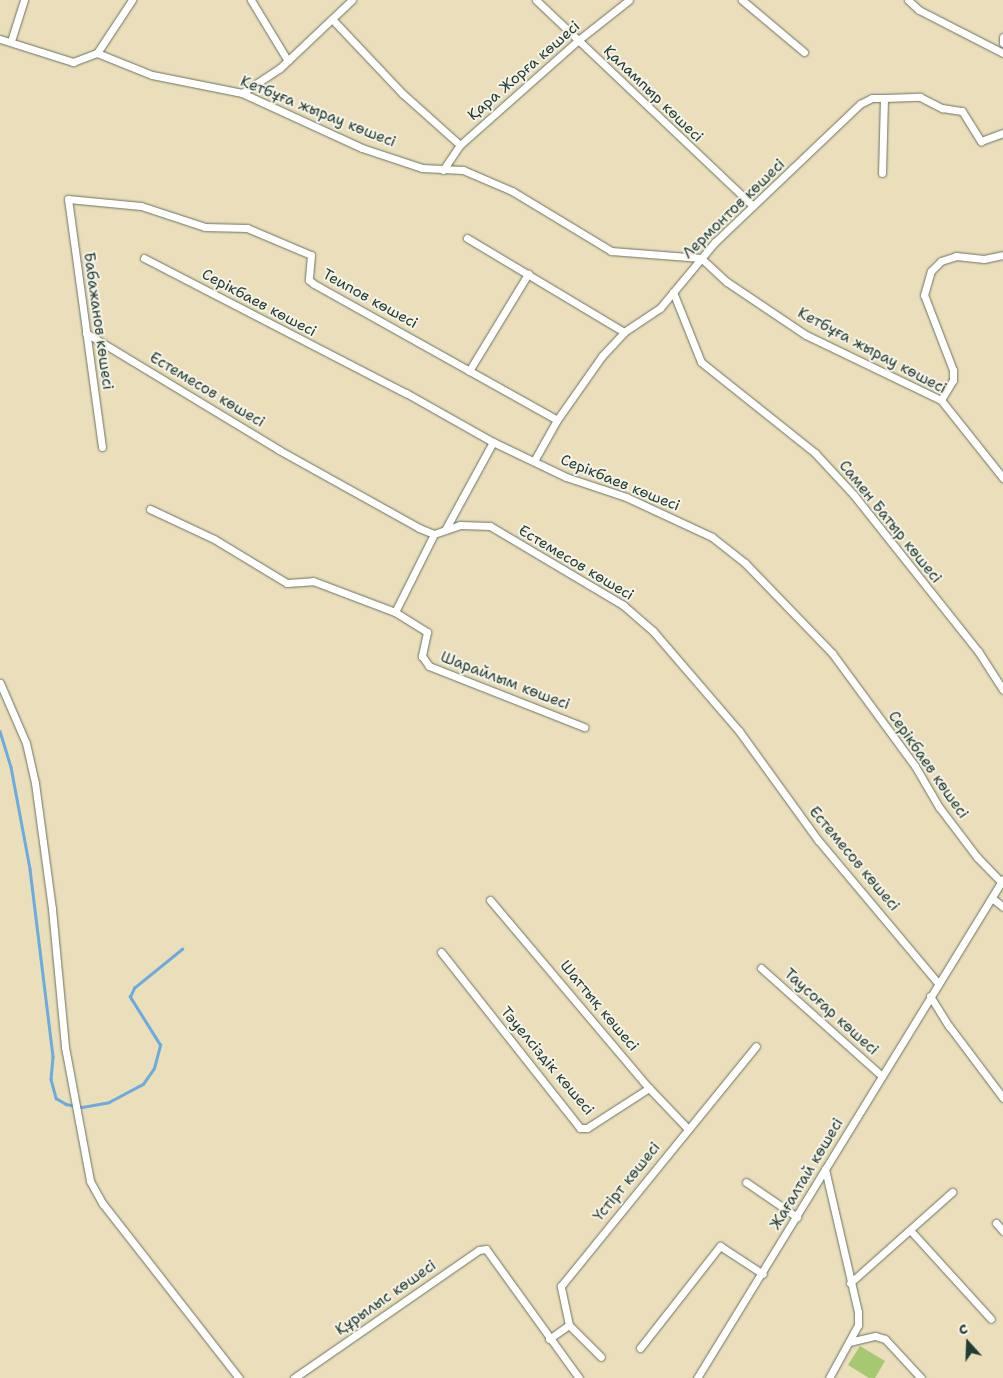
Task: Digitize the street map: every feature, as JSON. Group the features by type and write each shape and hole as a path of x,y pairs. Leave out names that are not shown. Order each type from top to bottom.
{"street":[{"path":"11,41 24,0"},
{"path":"0,39 73,62 97,53 132,0"},
{"path":"252,0 288,61"},
{"path":"242,93 288,61 352,0"},
{"name":"Қалампыр көшесі","path":"536,0 577,41 753,206"},
{"name":"Қара Жорға көшесі","path":"443,170 460,145 577,41 629,0"},
{"path":"742,0 804,52"},
{"path":"908,0 919,10 1003,53"},
{"path":"332,19 403,94 460,145"},
{"path":"1003,37 1003,43"},
{"name":"Кетбұға жырау көшесі","path":"97,53 152,75 242,93 362,148 422,168 463,170 512,191 611,251 701,258 727,282 806,335 941,400 1003,478"},
{"name":"Лермонтов көшесі","path":"534,461 557,420 602,356 624,332 660,308 701,258 860,104 872,98 920,97 942,108 962,111 981,141 1003,133"},
{"path":"882,173 884,98"},
{"name":"Бабажанов көшесі","path":"68,199 102,447"},
{"name":"Теипов көшесі","path":"68,199 141,206 205,228 247,228 311,255 309,280 314,284 557,420"},
{"path":"467,238 624,332"},
{"path":"941,400 953,380 953,370 924,295 931,272 942,261 956,256 984,259 1003,255"},
{"name":"Серікбаев көшесі","path":"144,258 406,393 493,442 566,477 626,497 712,537 745,563 832,653 915,766 938,807 977,857 1002,881"},
{"path":"469,371 528,274"},
{"name":"Самен Батыр көшесі","path":"673,292 701,362 815,453 853,494 978,651 1003,690"},
{"name":"Естемесов көшесі","path":"86,333 279,450 434,534 460,525 490,526 623,605 653,631 739,731 818,840 937,982"},
{"path":"445,530 493,442"},
{"name":"Шарайлым көшесі","path":"150,509 214,539 287,583 313,582 395,612 427,632 422,656 429,666 584,727"},
{"path":"395,612 434,534"},
{"path":"0,683 23,734 35,783 52,909 65,1047 90,1181 103,1204 238,1378"},
{"name":"Жағалтай көшесі","path":"697,1378 763,1274 937,982 1002,881"},
{"path":"992,898 1003,907"},
{"name":"Шаттық көшесі","path":"490,900 650,1088 688,1129"},
{"name":"Тәуелсіздік көшесі","path":"441,952 580,1128 587,1128 650,1088"},
{"name":"Тауcоғар көшесі","path":"762,968 825,1028 882,1076"},
{"path":"930,996 949,1026 1003,1098"},
{"name":"Үстірт көшесі","path":"569,1325 561,1286 756,1046"},
{"path":"825,1169 858,1312 858,1325 829,1378"},
{"path":"746,1182 797,1217"},
{"path":"850,1282 952,1192"},
{"path":"996,1224 1003,1231"},
{"path":"910,1230 990,1319"},
{"path":"640,1348 720,1246 763,1274"},
{"name":"Құрылыс көшесі","path":"294,1378 479,1250 486,1249 492,1256 549,1340"},
{"path":"579,1378 549,1340 569,1325 601,1357"},
{"path":"849,1342 875,1336 885,1339 921,1378"}],"green space":[{"path":"860,1346 885,1361 875,1378 869,1378 848,1365"}],"waterway":[{"path":"0,731 11,767 30,869 53,1057 51,1079 56,1098 66,1104 82,1107 109,1102 143,1084 154,1068 160,1045 130,997 134,988 182,949"}]}
